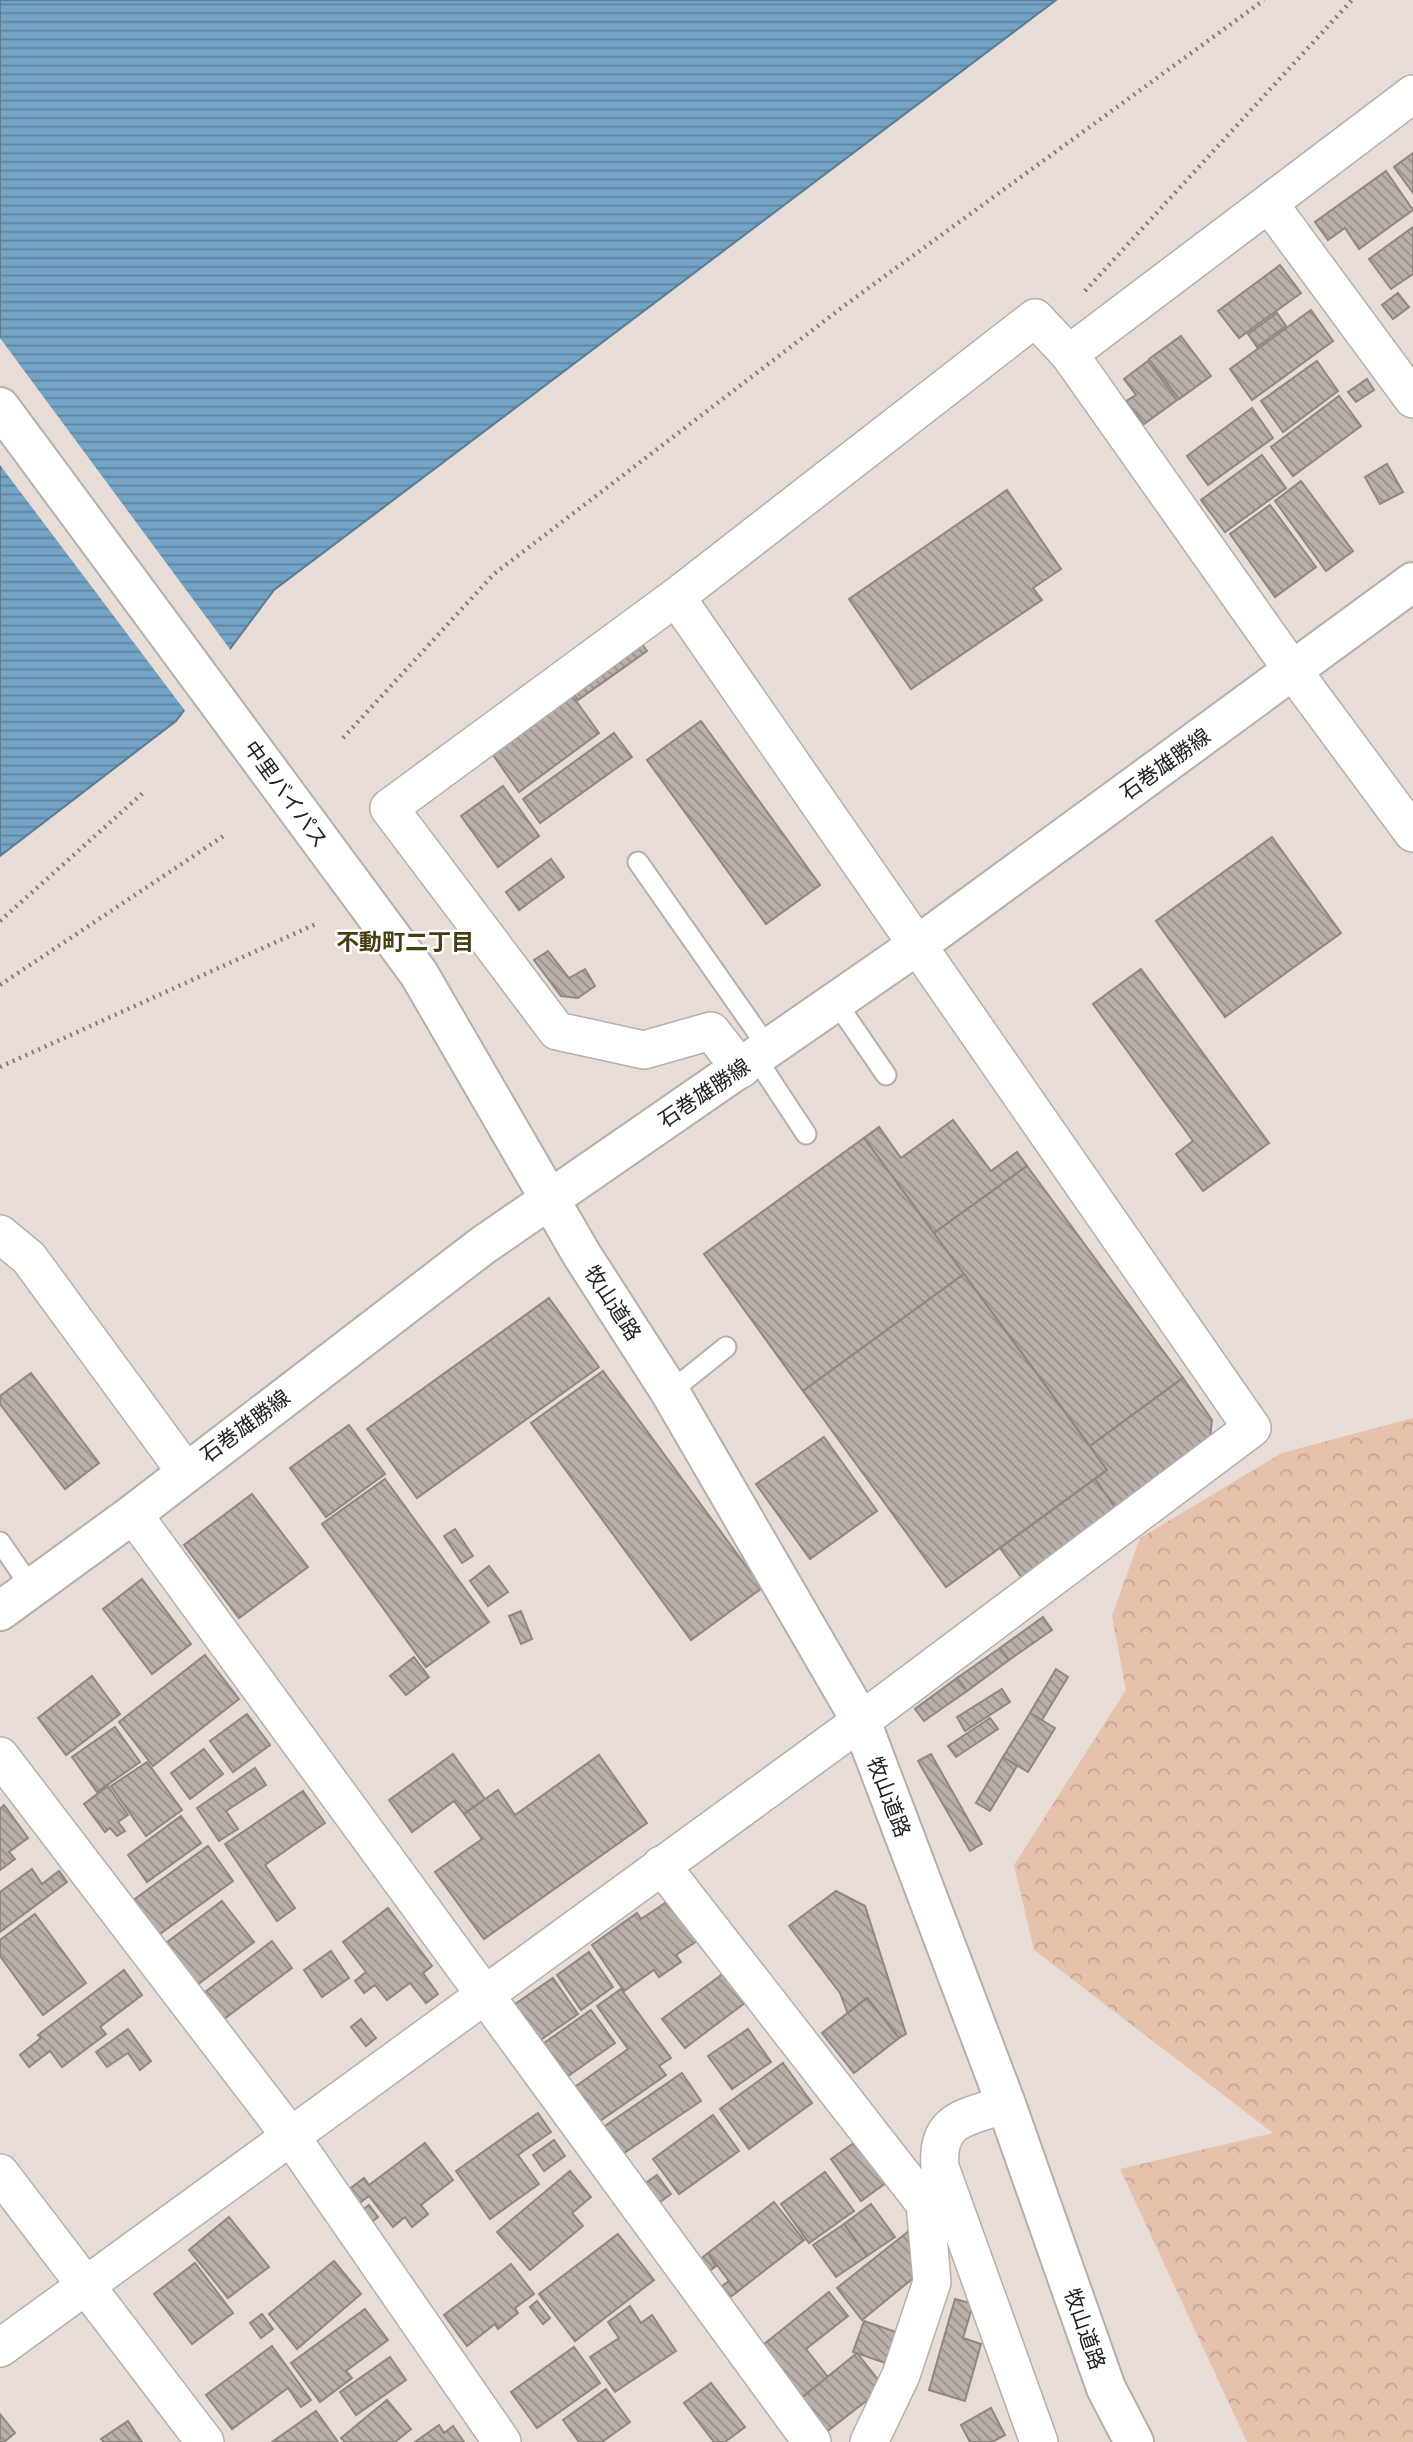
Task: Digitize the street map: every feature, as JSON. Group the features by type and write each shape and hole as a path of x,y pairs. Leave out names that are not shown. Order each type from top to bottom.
{"street":[{"path":"1058,343 1270,205 1413,94"},
{"path":"1270,205 1413,399"},
{"path":"755,1058 711,1031 644,1050 558,1031 389,808 676,597 1035,318 1058,343 1293,671 1413,832"},
{"name":"中里バイパス","path":"0,407 419,974 551,1196"},
{"name":"石巻雄勝線","path":"0,1611 133,1514 551,1196 919,944 1413,582"},
{"path":"0,2348 292,2138 482,1994 860,1721 1252,1428 676,597"},
{"name":"牧山道路","path":"551,1196 582,1255 670,1392 860,1721 1006,2104 1106,2388 1134,2442"},
{"path":"0,1234 29,1258 186,1472"},
{"path":"133,1514 812,2442"},
{"path":"0,1756 292,2138 502,2442"},
{"path":"661,1865 925,2204 932,2282 901,2375 869,2442"},
{"path":"1006,2104 951,2124 938,2145 940,2167 1039,2442"},
{"path":"0,2173 205,2442"}],"lane":[{"path":"638,862 755,1058 807,1134"},
{"path":"836,1002 886,1075"},
{"path":"670,1392 726,1347"},
{"path":"0,1542 31,1587"}],"path":[{"path":"343,738 494,574 848,303 1264,0"},
{"path":"1058,343 1352,0"},
{"path":"0,921 144,792"},
{"path":"0,985 225,835"},
{"path":"0,1068 318,923"}],"green space":[{"path":"1413,1418 1413,2442 1247,2442 1120,2169 1273,2133 1034,1950 1014,1865 1126,1690 1112,1616 1140,1538 1282,1453"}],"water":[{"path":"0,0 1056,0 274,590 176,721 0,856"}],"pier":[{"path":"0,338 232,652 186,712 0,465"}],"building":[{"path":"1413,153 1413,193 1394,167"},
{"path":"1386,171 1413,210 1359,249 1345,228 1328,240 1315,222"},
{"path":"1413,227 1413,274 1391,289 1369,259"},
{"path":"1280,265 1301,293 1239,338 1218,311"},
{"path":"1398,293 1409,307 1393,319 1382,305"},
{"path":"1311,310 1333,341 1252,400 1230,369"},
{"path":"1277,313 1286,326 1257,347 1248,334"},
{"path":"1181,336 1211,376 1179,399 1149,359"},
{"path":"1148,361 1177,400 1144,424 1126,401 1136,395 1124,379"},
{"path":"1317,361 1338,391 1283,432 1261,401"},
{"path":"1367,379 1374,390 1356,402 1348,392"},
{"path":"1339,396 1361,426 1293,476 1271,447"},
{"path":"1252,408 1273,438 1208,485 1187,456"},
{"path":"1262,455 1286,488 1225,532 1201,500"},
{"path":"1387,464 1403,492 1380,504 1365,477"},
{"path":"1301,481 1353,551 1326,571 1275,501"},
{"path":"1007,490 1061,569 1033,588 1042,600 911,689 849,599"},
{"path":"1270,505 1316,567 1275,597 1230,534"},
{"path":"636,636 647,651 578,700 567,685"},
{"path":"566,687 599,733 519,792 486,745"},
{"path":"701,721 820,885 766,924 647,760"},
{"path":"614,733 632,757 540,823 523,799"},
{"path":"503,786 539,836 498,867 461,816"},
{"path":"1272,837 1341,933 1225,1017 1156,921"},
{"path":"551,859 564,877 519,910 506,892"},
{"path":"548,951 569,978 585,969 595,986 578,998 561,996 534,960"},
{"path":"1141,969 1269,1143 1203,1191 1176,1154 1193,1141 1093,1004"},
{"path":"953,1120 991,1171 1017,1152 1027,1166 934,1233 864,1138 879,1127 901,1158"},
{"path":"864,1138 964,1274 803,1391 704,1254"},
{"path":"1027,1166 1183,1378 1090,1446 934,1233"},
{"path":"964,1274 1107,1470 946,1587 803,1391"},
{"path":"549,1298 599,1367 417,1498 367,1429"},
{"path":"603,1371 762,1588 691,1640 531,1423"},
{"path":"31,1373 99,1463 65,1489 0,1404 0,1396"},
{"path":"1183,1378 1212,1420 1210,1438 1116,1509 1095,1479 1107,1470 1090,1446"},
{"path":"349,1425 385,1474 326,1517 290,1468"},
{"path":"824,1437 877,1511 810,1559 756,1484"},
{"path":"385,1479 489,1622 426,1667 322,1524"},
{"path":"1095,1479 1116,1509 1022,1578 1000,1548"},
{"path":"252,1494 308,1567 239,1618 184,1545"},
{"path":"455,1529 473,1556 462,1563 444,1536"},
{"path":"489,1566 508,1592 488,1606 470,1581"},
{"path":"142,1579 191,1644 152,1674 103,1609"},
{"path":"521,1611 532,1639 521,1644 509,1616"},
{"path":"1043,1617 1052,1630 1009,1660 1000,1648"},
{"path":"1000,1648 1009,1660 967,1691 957,1678"},
{"path":"205,1655 239,1699 153,1766 119,1722"},
{"path":"414,1657 429,1677 406,1695 390,1676"},
{"path":"1056,1669 1068,1677 1042,1720 1030,1713"},
{"path":"92,1676 120,1714 66,1755 38,1718"},
{"path":"957,1678 967,1691 924,1721 915,1709"},
{"path":"1002,1689 1010,1702 965,1731 957,1717"},
{"path":"1030,1713 1055,1728 1028,1772 1003,1757"},
{"path":"247,1714 270,1745 233,1772 210,1741"},
{"path":"990,1718 998,1729 956,1757 948,1746"},
{"path":"115,1727 140,1762 97,1792 72,1757"},
{"path":"204,1749 223,1774 190,1799 171,1773"},
{"path":"453,1754 485,1799 464,1814 454,1801 412,1832 389,1800"},
{"path":"931,1754 982,1844 970,1851 918,1761"},
{"path":"599,1755 647,1823 484,1939 435,1872 482,1839 464,1814 498,1790 515,1815"},
{"path":"1003,1757 1017,1766 990,1811 976,1803"},
{"path":"147,1762 182,1810 146,1836 111,1786"},
{"path":"255,1768 266,1785 226,1811 238,1829 219,1841 197,1808"},
{"path":"108,1786 128,1815 118,1822 125,1831 117,1836 110,1828 105,1832 84,1804"},
{"path":"303,1791 325,1823 265,1865 295,1908 277,1921 225,1844"},
{"path":"4,1805 28,1838 9,1852 15,1859 0,1870 0,1809"},
{"path":"181,1816 201,1843 147,1882 128,1855"},
{"path":"208,1846 233,1881 157,1936 132,1901"},
{"path":"32,1869 42,1884 59,1871 67,1882 0,1932 0,1892"},
{"path":"836,1891 865,1906 906,2034 899,2038 867,1998 848,2014 840,1993 789,1926"},
{"path":"222,1901 254,1942 193,1988 162,1946"},
{"path":"668,1901 697,1941 676,1955 681,1962 659,1977 654,1970 624,1991 592,1945 637,1913 641,1919"},
{"path":"388,1908 432,1966 423,1973 438,1994 426,2003 410,1983 387,2000 375,1985 364,1993 355,1981 366,1972 343,1942"},
{"path":"35,1914 86,1983 43,2015 0,1956 0,1940"},
{"path":"272,1941 292,1968 220,2022 200,1996"},
{"path":"331,1951 349,1978 322,1997 304,1970"},
{"path":"589,1952 613,1987 581,2010 557,1975"},
{"path":"124,1970 142,1995 100,2027 106,2034 62,2067 50,2051 29,2067 20,2055 41,2038 38,2035"},
{"path":"728,1970 750,1999 685,2048 662,2019"},
{"path":"553,1978 578,2014 539,2041 515,2004"},
{"path":"621,1989 671,2058 659,2066 666,2075 597,2123 572,2089 628,2049 597,2006"},
{"path":"867,1998 899,2038 854,2073 822,2033"},
{"path":"591,2010 615,2043 568,2076 544,2043"},
{"path":"361,2019 376,2038 366,2046 351,2027"},
{"path":"128,2029 151,2061 140,2070 128,2053 107,2067 96,2052"},
{"path":"748,2029 771,2062 732,2089 708,2056"},
{"path":"783,2063 812,2103 749,2149 720,2109"},
{"path":"682,2073 701,2101 621,2155 602,2128"},
{"path":"538,2113 551,2132 518,2155 539,2184 490,2219 456,2171"},
{"path":"713,2115 739,2151 679,2194 653,2159"},
{"path":"861,2138 890,2180 861,2201 831,2159"},
{"path":"554,2140 565,2156 544,2171 533,2155"},
{"path":"425,2143 453,2180 421,2205 428,2214 412,2227 405,2217 393,2227 369,2196 353,2208 343,2194 364,2178 369,2185"},
{"path":"570,2171 591,2197 572,2213 583,2226 530,2270 497,2232"},
{"path":"825,2172 854,2211 809,2243 781,2204"},
{"path":"657,2175 671,2194 657,2204 643,2185"},
{"path":"774,2202 804,2240 737,2292 708,2253"},
{"path":"871,2204 895,2237 867,2256 844,2224"},
{"path":"369,2205 378,2217 369,2224 360,2212"},
{"path":"229,2217 269,2267 228,2298 189,2250"},
{"path":"844,2224 867,2256 836,2277 813,2245"},
{"path":"910,2230 917,2275 862,2320 837,2288"},
{"path":"618,2234 654,2280 575,2341 539,2294"},
{"path":"708,2253 716,2266 702,2277 693,2265"},
{"path":"334,2261 361,2294 297,2349 269,2314"},
{"path":"195,2263 233,2313 192,2344 154,2294"},
{"path":"511,2264 534,2294 515,2308 518,2313 498,2329 495,2324 467,2346 444,2315"},
{"path":"729,2281 737,2292 722,2303 714,2292"},
{"path":"829,2292 848,2316 806,2349 828,2377 799,2400 758,2349"},
{"path":"955,2299 973,2304 963,2338 981,2344 965,2401 929,2390"},
{"path":"537,2301 550,2318 543,2324 530,2307"},
{"path":"630,2306 641,2323 652,2315 676,2351 615,2392 590,2357 619,2338 608,2322"},
{"path":"365,2309 388,2340 346,2371 352,2378 320,2402 291,2363"},
{"path":"262,2314 273,2329 261,2338 250,2323"},
{"path":"864,2321 905,2335 894,2366 853,2352"},
{"path":"272,2346 311,2400 301,2407 288,2388 232,2429 206,2395"},
{"path":"574,2347 600,2383 537,2428 511,2392"},
{"path":"857,2353 884,2387 825,2433 799,2400"},
{"path":"390,2357 406,2380 356,2415 340,2392"},
{"path":"711,2383 745,2427 725,2442 714,2442 684,2403"},
{"path":"606,2389 630,2422 602,2442 579,2442 563,2420"},
{"path":"387,2400 411,2429 395,2442 345,2442 341,2438"},
{"path":"991,2408 1005,2435 992,2442 970,2442 961,2425"},
{"path":"316,2411 338,2442 272,2442"},
{"path":"0,2414 15,2433 4,2442 0,2442"},
{"path":"128,2421 142,2442 104,2442 101,2439"},
{"path":"439,2425 444,2433 453,2426 464,2442 415,2442"}],"district":[{"name":"不動町二丁目","path":"405,942"}]}
